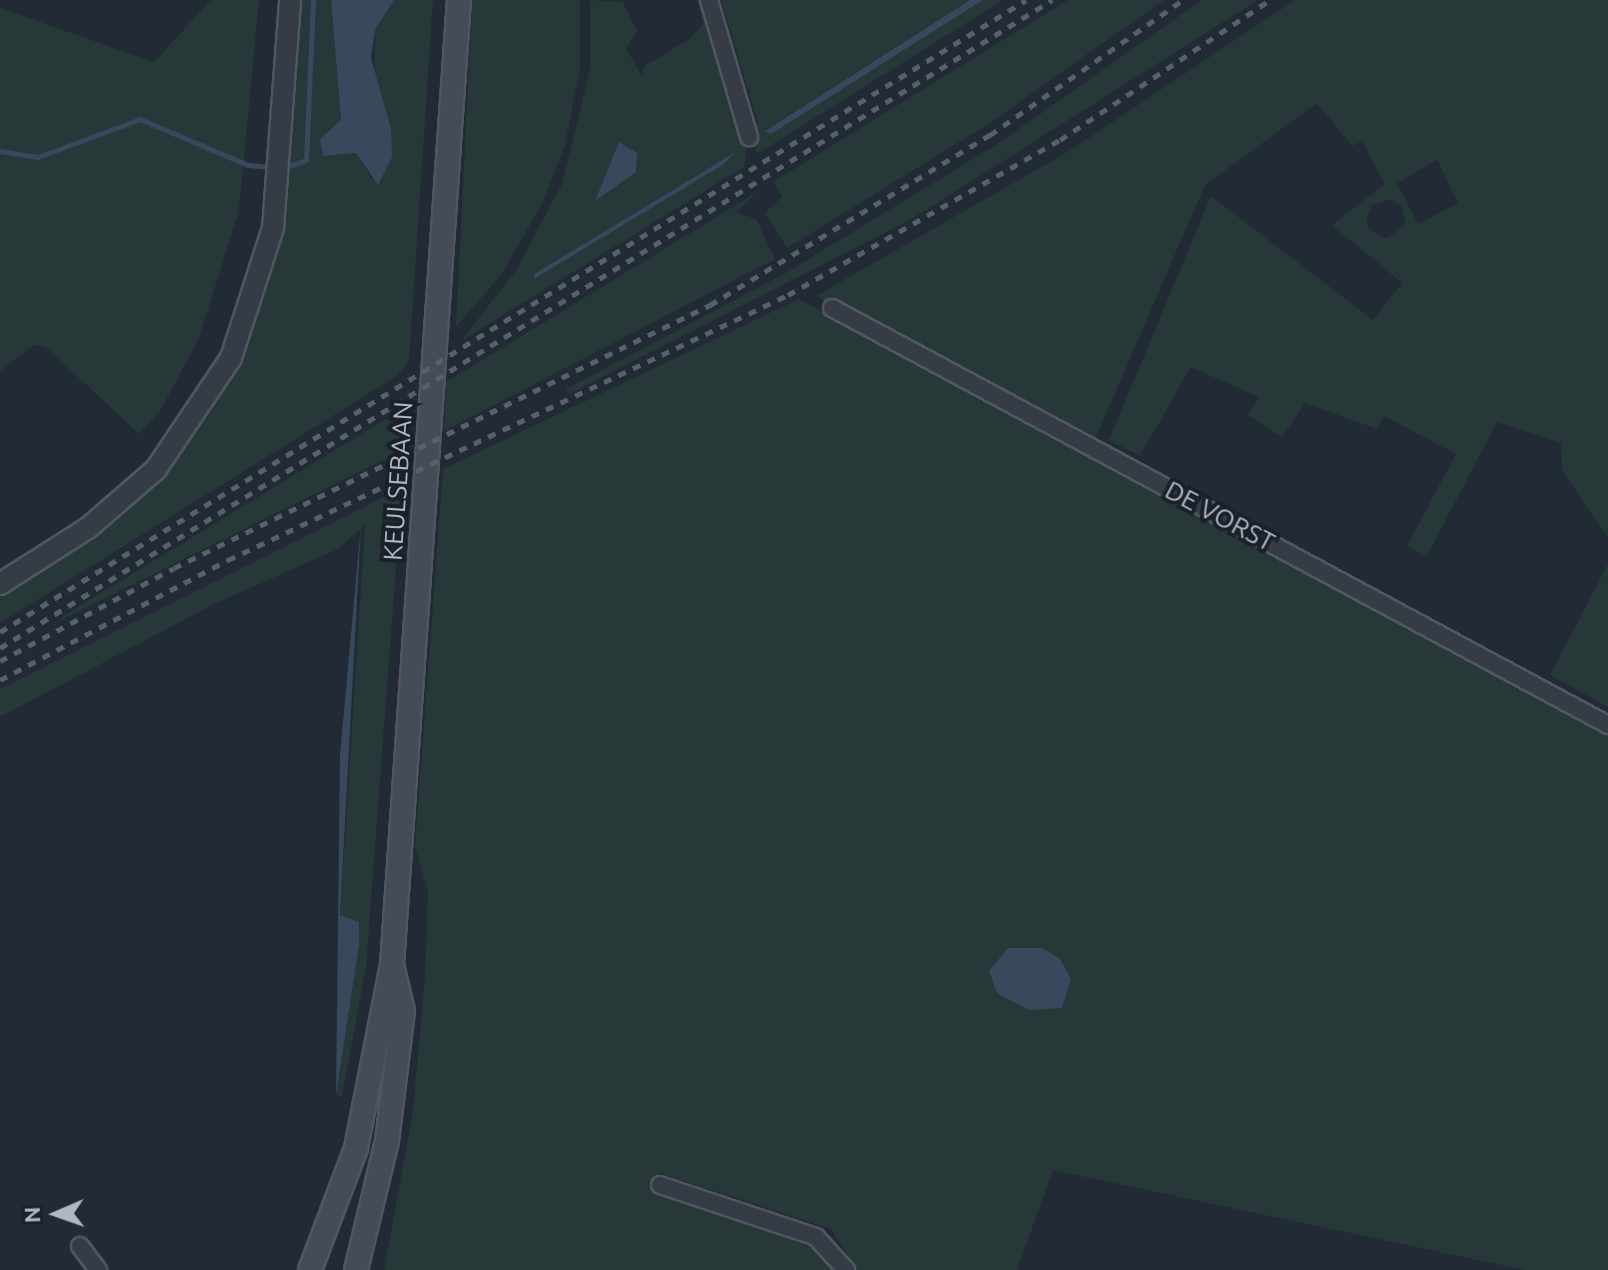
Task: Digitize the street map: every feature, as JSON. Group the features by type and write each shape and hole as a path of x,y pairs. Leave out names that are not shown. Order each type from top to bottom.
{"main road":[{"name":"KEULSEBAAN","path":"310,1270 356,1148 392,965 459,0"},
{"name":"KEULSEBAAN","path":"356,1270 371,1211 403,1011 392,965"},
{"name":"KEULSEBAAN","path":"346,1270 371,1211"},
{"name":"KEULSEBAAN","path":"299,1270 328,1225"}],"street":[{"path":"0,584 114,508 196,418 260,287 279,168 290,0"},
{"path":"709,0 749,137"},
{"name":"DE VORST","path":"832,308 1608,725"},
{"path":"660,1185 805,1232 835,1251 846,1270"},
{"path":"80,1246 98,1270"}],"shaded area":[{"path":"211,0 259,0 239,210 199,338 160,411 139,434 45,346 34,345 0,371 0,8 154,62"},
{"path":"296,0 331,0 341,120 324,156 357,153 372,180 391,129 374,88 375,30 394,0 433,0 409,361 397,376 0,623 0,593 93,535 162,474 207,417 247,346 282,212"},
{"path":"472,0 580,0 580,68 565,146 542,204 500,276 456,327"},
{"path":"590,0 623,2 637,31 626,49 642,76 644,66 690,39 703,24 697,0 706,0 747,145 744,167 461,341 517,269 562,184 590,69","holes":["734,153 724,164 534,279 534,274"]},
{"path":"721,0 970,0 766,130 770,134 983,0 1003,0 757,154 749,126 758,123"},
{"path":"1068,0 1164,0 987,125 787,248 765,213 782,197 773,182"},
{"path":"1202,0 1258,0 910,220 569,394 566,389 784,274 999,143"},
{"path":"1295,0 1608,0 1608,538 1562,470 1561,443 1497,422 1427,556 1407,546 1456,454 1384,416 1377,429 1305,403 1282,437 1248,415 1259,397 1191,367 1140,456 1109,440 1211,196 1373,320 1402,283 1332,225 1385,184 1362,141 1352,146 1317,103 1205,185 1093,444 816,296 1069,151","holes":["1437,160 1458,203 1418,224 1397,183","1390,199 1401,206 1406,224 1386,239 1369,230 1366,217 1372,205"]},
{"path":"759,191 736,212 756,219 775,259 444,431 446,382"},
{"path":"799,299 1608,734 1608,1270 1525,1270 1053,1170 1017,1270 857,1270 831,1229 660,1173 654,1192 811,1247 836,1270 384,1270 413,1112 425,975 428,891 415,846 443,469"},
{"path":"407,406 405,449 61,620 60,618"},
{"path":"402,488 366,967 342,1096 336,1095 359,946 359,922 340,916 365,525 338,549 214,604 0,717 0,689"},
{"path":"1608,564 1608,707 1550,675"}],"water":[{"path":"331,0 394,0 375,30 371,58 391,129 392,157 378,185 356,153 323,156 320,139 341,120"},
{"path":"970,0 983,0 771,134 765,131"},
{"path":"619,142 637,153 636,172 595,201"},
{"path":"734,153 724,164 534,279 534,274"},
{"path":"361,525 340,915 359,922 359,946 336,1095 340,755"},
{"path":"1008,948 1042,948 1060,959 1071,979 1062,1008 1029,1010 997,993 989,971"}],"waterway":[{"path":"283,168 306,160 313,0"},
{"path":"0,151 38,157 140,119 248,165 273,167"}],"railway":[{"path":"0,632 1026,0"},
{"path":"0,648 1052,0"},
{"path":"0,661 174,568 710,305 990,135 1183,0"},
{"path":"0,680 228,560 788,295 1060,140 1270,0"}]}
